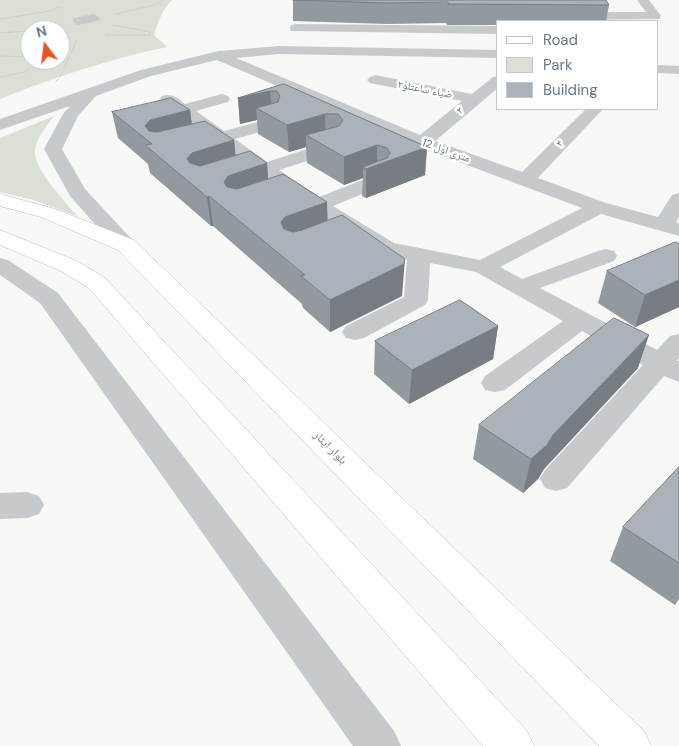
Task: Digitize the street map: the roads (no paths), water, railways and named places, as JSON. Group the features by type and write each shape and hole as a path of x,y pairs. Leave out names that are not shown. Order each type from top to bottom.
{"main road":[{"name":"بلوار ایثار","path":"0,200 48,213 126,245 629,746"},
{"path":"0,237 69,266 97,283 512,746"}],"street":[{"path":"558,16 657,20 643,0"},
{"path":"79,27 94,18"},
{"path":"296,28 497,30"},
{"path":"0,125 146,73 223,57 280,50 497,54"},
{"path":"223,57 497,66"},
{"name":"12 متری اول","path":"223,57 422,142 599,207 671,228"},
{"path":"659,57 679,57"},
{"path":"331,103 408,64"},
{"path":"659,69 679,70"},
{"name":"ضیاء ساعتلو۲","path":"375,80 474,99"},
{"name":"۲","path":"422,142 497,81"},
{"path":"91,92 72,114 53,149 77,192 126,245"},
{"path":"156,117 175,104 222,99"},
{"path":"175,104 264,168 286,195 317,205 387,248 483,267 581,320 673,360 556,479"},
{"name":"۴","path":"525,180 594,110"},
{"path":"195,144 272,123"},
{"path":"229,179 332,147"},
{"path":"317,205 377,181"},
{"path":"671,228 679,200"},
{"path":"483,267 599,207"},
{"path":"332,241 358,230"},
{"path":"355,332 416,300 419,254"},
{"path":"521,287 606,256"},
{"path":"0,265 49,298 379,746"},
{"path":"495,384 581,320"}]}
